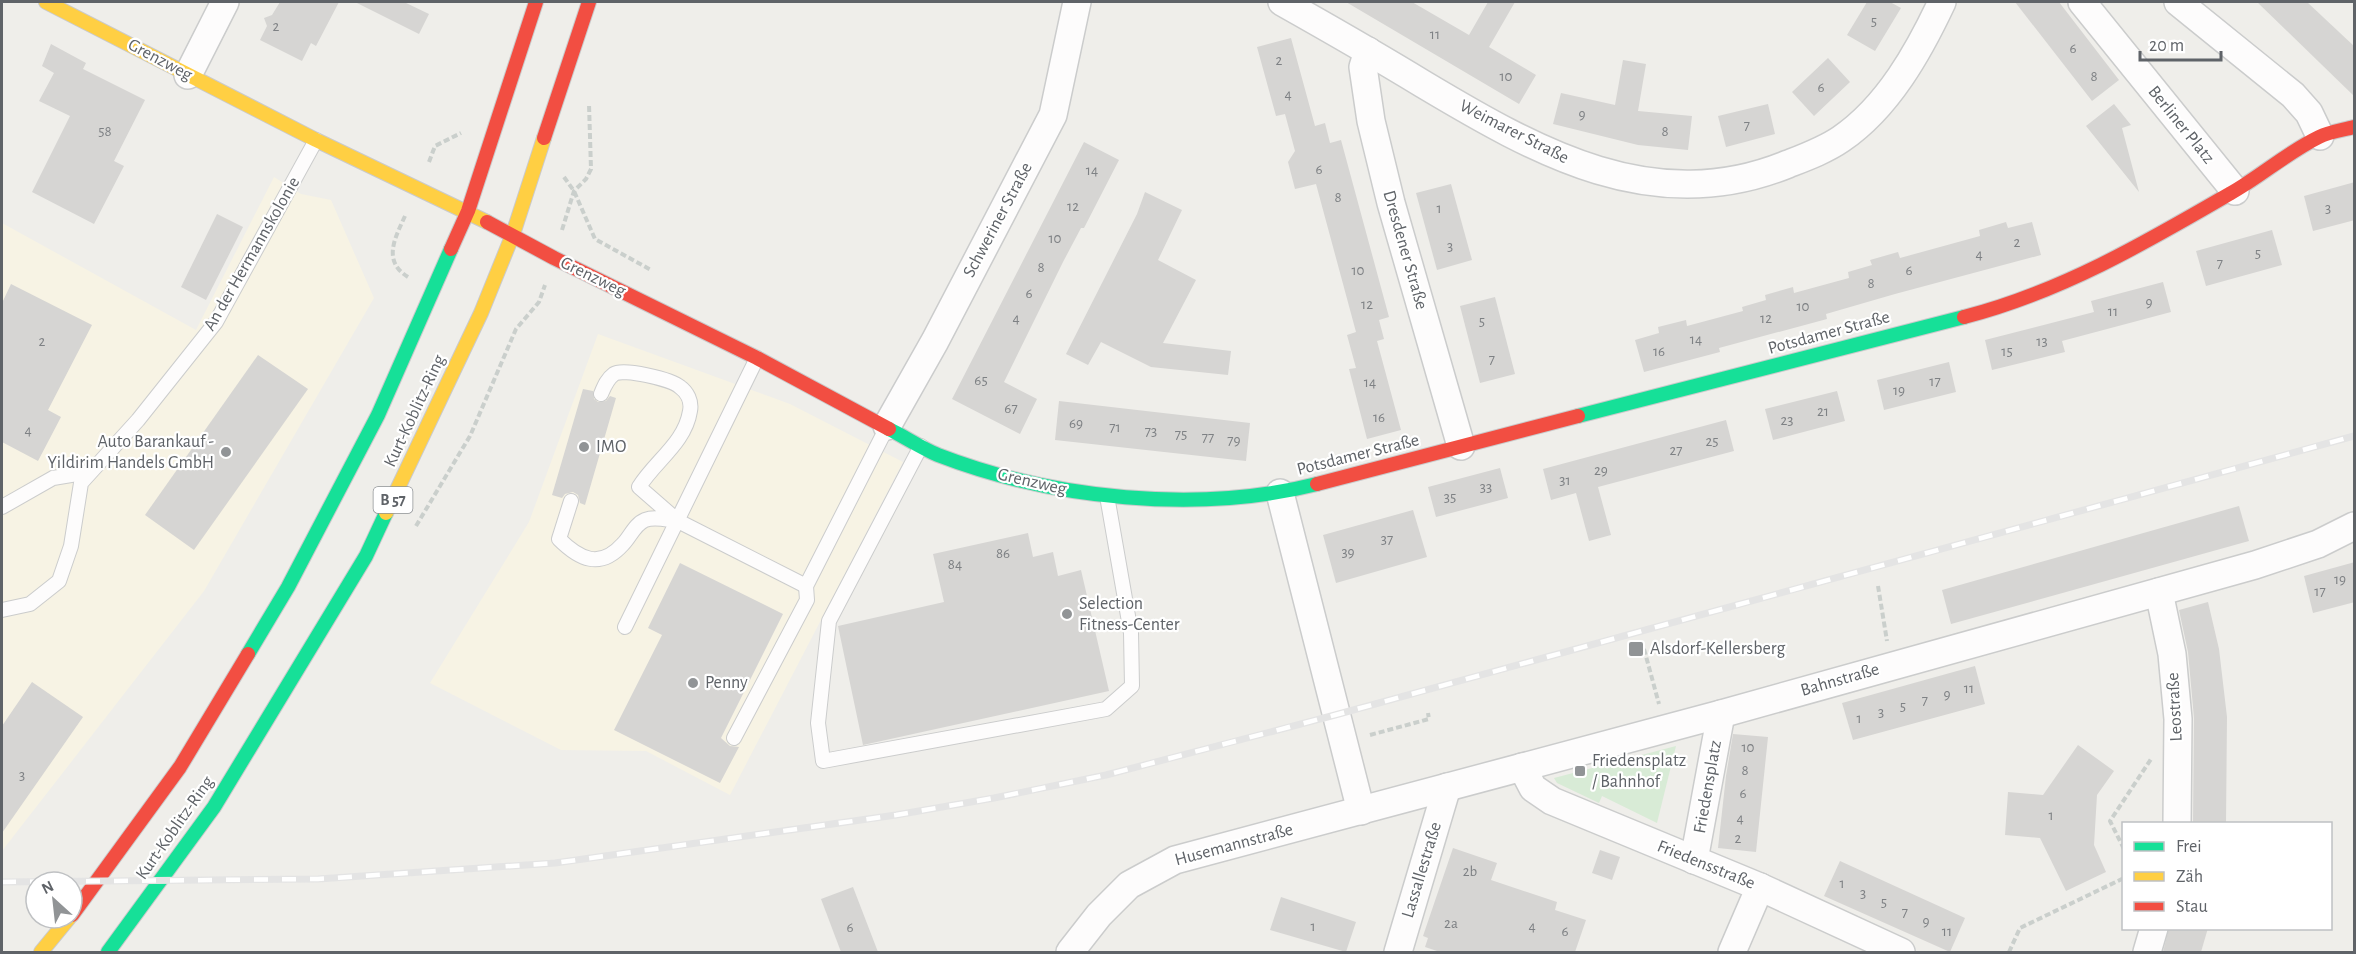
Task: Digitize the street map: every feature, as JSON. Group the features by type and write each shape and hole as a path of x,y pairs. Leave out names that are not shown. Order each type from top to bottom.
{"street":[{"name":"Grenzweg","path":"46,2 316,140 468,211 554,258 757,358 936,454 996,474 1107,496 1208,499 1280,493"},
{"path":"188,75 225,2"},
{"name":"Kurt-Koblitz-Ring","path":"84,898 180,767 288,587 378,415 468,211 536,2"},
{"name":"Kurt-Koblitz-Ring","path":"108,952 214,807 366,556 481,313 513,234 589,2"},
{"name":"Schweriner Straße","path":"887,426 935,341 1053,115 1077,2"},
{"name":"Weimarer Straße","path":"1282,2 1494,126 1553,156 1605,173 1660,185 1714,184 1757,177 1841,139 1870,114 1899,80 1942,2"},
{"name":"Berliner Platz","path":"2082,2 2235,191"},
{"path":"2178,2 2292,95 2309,113 2320,136"},
{"name":"Dresdener Straße","path":"1368,51 1363,67 1371,120 1391,203 1461,446"},
{"name":"Potsdamer Straße","path":"1280,493 1995,309 2057,286 2125,255 2235,191 2320,136 2355,127"},
{"path":"1280,493 1361,811"},
{"name":"Bahnstraße","path":"2318,544 2355,525"},
{"name":"Bahnstraße","path":"1361,811 2159,592 2318,544 2355,538"},
{"name":"Leostraße","path":"2159,592 2172,654 2178,719 2177,822"},
{"name":"Friedensplatz","path":"1694,860 1721,714"},
{"name":"Friedensstraße","path":"1522,767 1533,788 1552,801 1760,887 1901,952"},
{"name":"Lassallestraße","path":"1398,952 1447,787"},
{"name":"Husemannstraße","path":"1070,952 1099,915 1129,885 1174,860 1361,811"},
{"path":"1732,952 1760,887"},
{"name":"Kurt-Koblitz-Ring","path":"41,952 59,930"},
{"path":"2146,952 2153,930"}],"lane":[{"name":"An der Hermannskolonie","path":"2,610 30,604 59,581 71,546 81,483 88,472 138,420 216,322 316,140"},
{"path":"625,627 757,358"},
{"path":"601,394 608,380 615,373 625,371 678,384 686,392 691,403 690,412 682,432 669,452 646,475 639,487 678,521 806,586"},
{"path":"734,738 807,600 806,586 887,426"},
{"path":"921,445 829,621 818,723 823,761 1106,709 1132,686 1131,633 1107,496"},
{"path":"2,507 53,478 88,472"},
{"path":"571,501 559,539 574,554 592,560 607,557 621,546 644,520 656,518 678,521"}],"path":[{"path":"516,329 539,302 574,191 586,179 591,169 589,102"},
{"path":"1878,586 1892,666"},
{"path":"1644,649 1666,729"},
{"path":"1343,743 1429,719 1428,713"},
{"path":"2122,845 2110,821 2153,756"},
{"path":"2008,952 2020,928 2122,879"}],"shaded area":[{"path":"274,177 301,194 331,200 374,298 204,591 2,851 2,223 196,330"},
{"path":"598,334 790,404 903,462 730,795 646,751 561,750 430,683 529,522"}],"green space":[{"path":"1676,746 1657,823 1602,796 1599,803 1557,783 1554,778"}],"building":[{"path":"280,2 339,2 316,46 311,43 302,61 260,40 267,26 264,18 272,15"},
{"path":"355,2 404,2 429,14 419,34"},
{"path":"1346,2 1412,2 1469,35 1488,2 1515,2 1489,47 1536,75 1519,104"},
{"path":"1867,2 1890,2 1901,8 1875,51 1847,35"},
{"path":"2015,2 2059,2 2119,80 2092,101"},
{"path":"2257,2 2307,2 2355,47 2355,97"},
{"path":"1291,38 1315,126 1325,123 1330,143 1341,140 1389,317 1379,320 1384,339 1377,341 1401,430 1367,439 1349,369 1356,368 1347,335 1356,332 1316,184 1295,189 1288,162 1295,151 1285,114 1276,116 1257,47"},
{"path":"51,44 86,63 83,69 145,100 114,161 124,166 94,224 32,192 70,116 39,101 54,73 42,66"},
{"path":"1828,58 1850,82 1814,116 1792,92"},
{"path":"1623,60 1646,64 1638,111 1692,116 1688,150 1638,145 1553,124 1561,93 1615,105"},
{"path":"1768,104 1775,134 1726,147 1718,116"},
{"path":"2114,104 2131,125 2122,128 2139,192 2086,126"},
{"path":"1084,142 1119,160 1084,228 1081,228 1063,262 1004,382 1037,399 1020,434 952,399"},
{"path":"2355,182 2355,220 2313,231 2304,196"},
{"path":"1451,184 1472,260 1437,270 1416,193"},
{"path":"1145,192 1182,210 1158,260 1196,280 1163,343 1231,351 1228,375 1151,367 1101,342 1088,365 1066,354 1137,214"},
{"path":"217,214 243,227 206,300 181,287"},
{"path":"2006,222 2008,228 2032,222 2041,255 1826,314 1827,319 1719,348 1720,352 1644,372 1635,340 1659,333 1658,327 1686,320 1687,326 1743,311 1742,307 1766,300 1765,295 1793,287 1794,293 1849,278 1848,272 1872,265 1870,260 1898,252 1900,258 1980,236 1979,230"},
{"path":"2272,230 2282,265 2206,286 2196,251"},
{"path":"2163,282 2171,312 2062,341 2065,352 1992,370 1985,340 2094,312 2091,301"},
{"path":"11,284 92,325 48,410 61,417 38,461 2,442 2,303"},
{"path":"1495,297 1515,374 1480,383 1460,306"},
{"name":"Auto Barankauf - Yildirim Handels GmbH","path":"258,355 308,389 194,550 145,515"},
{"path":"1949,362 1956,392 1884,410 1877,380"},
{"name":"IMO","path":"583,389 593,391 594,399 598,402 606,401 610,396 616,398 585,505 580,503 578,495 573,492 565,494 562,498 552,495"},
{"path":"1837,391 1845,421 1773,440 1765,409"},
{"path":"1059,401 1250,423 1246,461 1055,440"},
{"path":"1726,420 1734,451 1598,487 1611,535 1589,541 1576,493 1551,500 1543,469"},
{"path":"1500,468 1508,498 1436,517 1428,487"},
{"path":"2239,506 2249,541 1951,624 1942,590"},
{"path":"1413,510 1427,557 1336,583 1323,535"},
{"path":"1028,533 1033,557 1053,552 1058,576 1081,570 1109,691 863,745 838,626 944,602 933,554"},
{"path":"2355,562 2355,602 2313,613 2304,576"},
{"name":"Penny","path":"680,563 783,614 721,738 730,746 739,747 720,783 614,730 662,635 648,628"},
{"path":"2208,602 2219,649 2227,717 2226,822 2193,822 2194,718 2188,652 2179,610"},
{"path":"1975,666 1985,704 1853,740 1842,703"},
{"path":"32,682 83,717 2,833 2,726"},
{"path":"1733,734 1768,737 1756,852 1718,848"},
{"path":"2078,745 2114,771 2097,795 2094,845 2106,872 2066,891 2040,838 2005,835 2008,792 2043,795"},
{"path":"1453,848 1497,863 1491,880 1557,902 1555,910 1586,920 1575,952 1440,952 1425,947 1428,938 1423,936"},
{"path":"1600,850 1620,857 1612,880 1592,873"},
{"path":"1840,861 1965,918 1950,952 1824,896"},
{"path":"853,887 878,952 841,952 821,899"},
{"path":"1281,897 1356,922 1346,952 1270,930"},
{"path":"2168,930 2207,930 2201,952 2163,952"}],"railway":[{"path":"2,882 318,879 555,863 896,815 994,798 1106,775 1335,715 2354,436"}],"traffic: fast":[{"path":"248,654 288,587 378,415 451,249"},
{"path":"1578,416 1964,317"},
{"path":"889,429 938,455 982,470 1077,491 1175,500 1271,493 1317,484"},
{"path":"108,952 214,807 366,556 386,513"}],"traffic: slow":[{"path":"46,2 316,140 487,222"},
{"path":"386,513 481,313 513,234 544,138"},
{"path":"41,952 59,930"}],"traffic: jam":[{"path":"451,249 468,211 536,2"},
{"path":"544,138 589,2"},
{"path":"1964,317 2035,294 2102,264 2231,193 2319,137 2354,127"},
{"path":"487,222 554,258 757,358 889,429"},
{"path":"1317,484 1578,416"},
{"path":"84,899 180,767 248,654"}],"place":[{"name":"IMO","path":"584,447"},
{"name":"Auto Barankauf - Yildirim Handels GmbH","path":"226,452"},
{"name":"Selection Fitness-Center","path":"1067,614"},
{"name":"Alsdorf-Kellersberg","path":"1636,649"},
{"name":"Penny","path":"693,683"},
{"name":"Friedensplatz / Bahnhof","path":"1580,771"}]}
